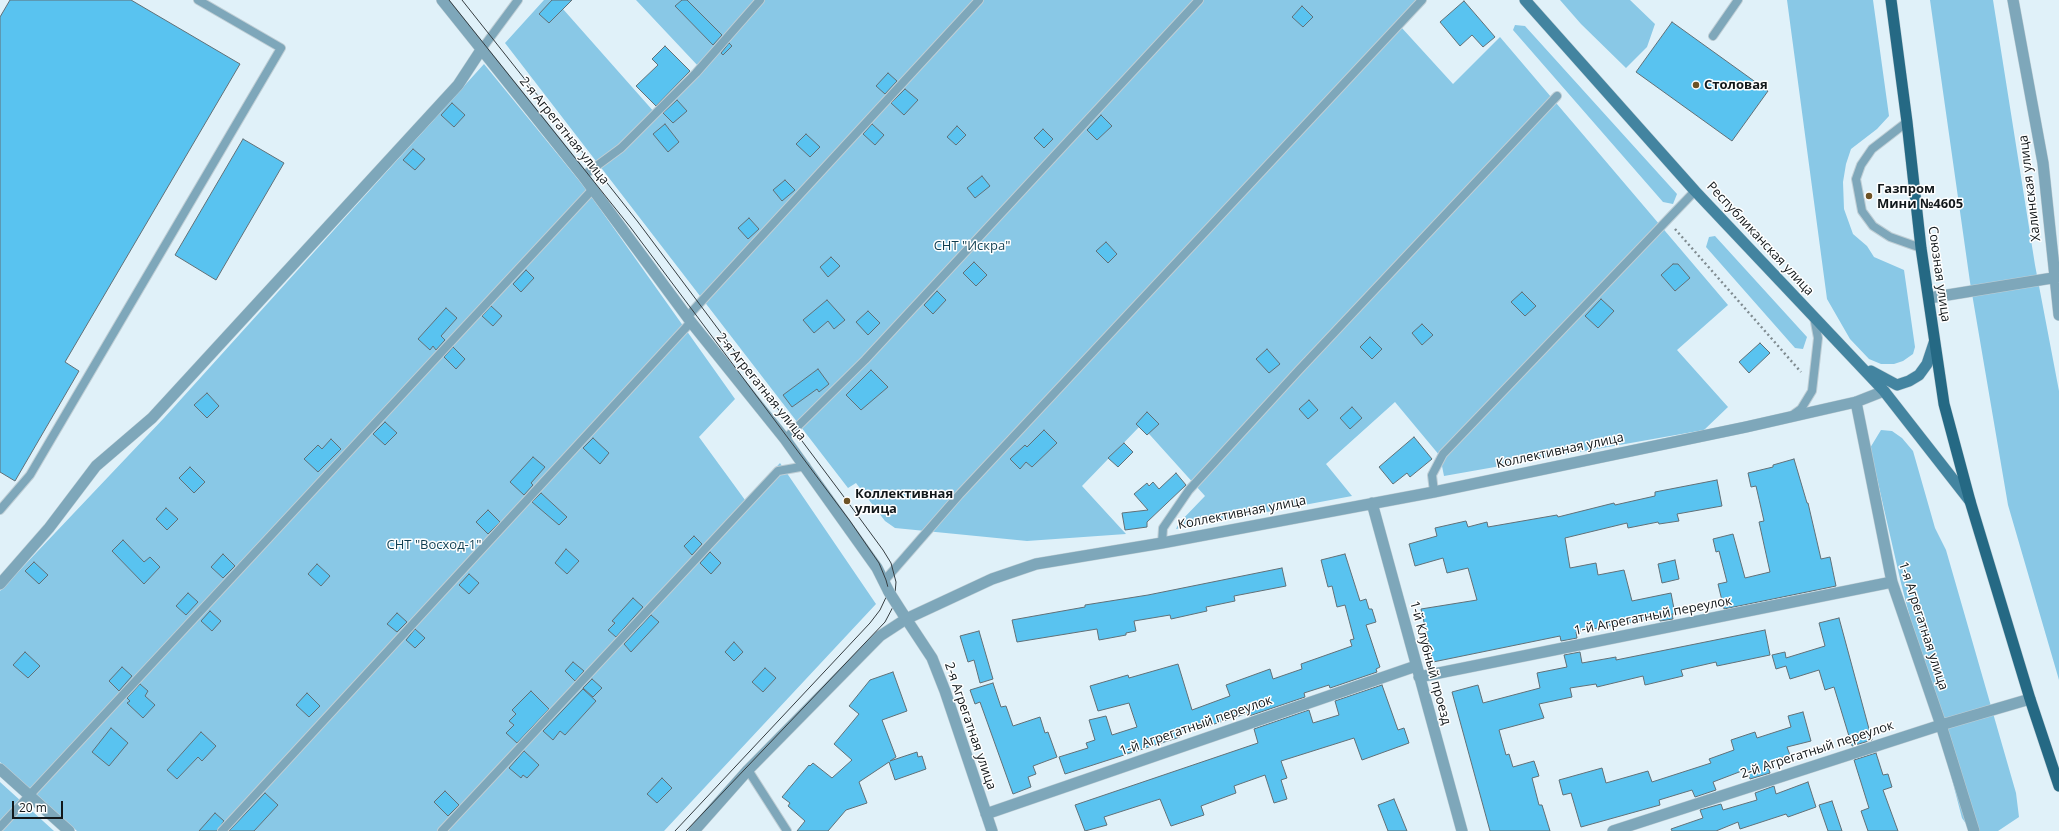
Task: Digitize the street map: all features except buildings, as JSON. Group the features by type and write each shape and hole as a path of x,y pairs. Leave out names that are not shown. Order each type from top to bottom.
{"main road":[{"name":"Республиканская улица","path":"1525,0 1695,191 1884,391 1970,501"},
{"name":"Союзная улица","path":"1890,0 1907,122 1921,248 1934,343 1944,404 1970,501"},
{"path":"1856,360 1884,380 1897,385 1910,381 1919,375 1932,355 1934,343"},
{"path":"1970,501 2030,699 2059,786"}],"street":[{"name":"2-я Агрегатная улица","path":"442,0 583,176 689,319 806,466 877,568 889,592 932,658 945,691 992,831"},
{"name":"Халинская улица","path":"2013,0 2043,163 2059,315"},
{"path":"0,584 49,528 96,466 152,418 458,84 481,50"},
{"path":"1929,298 2056,278"},
{"name":"Коллективная улица","path":"694,831 748,770 880,636 904,616 992,579 1036,564 1162,543 1434,492 1746,427 1792,415 1856,402 1884,391"},
{"name":"1-я Агрегатная улица","path":"1856,402 1892,582 1941,725 1974,831"},
{"name":"1-й Клубный проезд","path":"1372,503 1462,831"},
{"name":"1-й Агрегатный переулок","path":"1419,677 1892,582"},
{"name":"1-й Агрегатный переулок","path":"986,814 1416,666"},
{"name":"2-й Агрегатный переулок","path":"1613,831 1941,725 2030,699"},
{"path":"0,769 69,831"}],"lane":[{"path":"0,510 30,475 281,48 198,0"},
{"path":"481,50 518,0"},
{"path":"583,176 621,148 696,72 760,0"},
{"path":"222,831 979,0"},
{"path":"785,439 865,360 1199,0"},
{"path":"884,581 959,495 1422,0"},
{"path":"1713,36 1738,0"},
{"path":"1162,543 1163,528 1189,490 1299,370 1556,96"},
{"path":"1907,122 1872,149 1861,165 1856,179 1862,211 1873,226 1890,237 1921,248"},
{"path":"0,827 593,189"},
{"path":"1434,492 1432,475 1443,454 1695,191"},
{"path":"1792,415 1801,409 1812,391 1818,338 1814,316"},
{"path":"442,831 778,471 806,466"},
{"path":"748,770 787,831"}],"path":[{"path":"1667,219 1813,385"}],"green space":[{"name":"СНТ \"Искра\"","path":"544,0 555,0 655,113 699,67 636,0 1426,0 1401,27 1453,84 1500,37 1728,305 1677,350 1728,407 1704,430 1444,476 1440,456 1395,402 1326,464 1352,496 1176,529 1179,523 1205,496 1141,425 1082,486 1126,534 1027,541 895,528 885,521 856,483 848,488 505,43"},
{"path":"1560,0 1630,0 1655,24 1647,47 1626,68 1581,24"},
{"path":"1787,0 1873,0 1889,116 1877,129 1851,149 1846,164 1843,182 1844,209 1853,234 1867,246 1874,257 1904,270 1915,347 1913,354 1903,361 1894,364 1881,364 1869,359 1850,339 1827,299"},
{"path":"1930,0 1993,0 2035,265 2059,391 2059,680 2008,505 1970,282"},
{"path":"1515,25 1525,26 1677,194 1673,204 1663,202 1513,30"},
{"name":"СНТ \"Восход-1\"","path":"484,64 586,189 735,399 699,437 745,500 780,463 876,604 664,831 77,831 0,762 0,591 164,418"},
{"path":"1715,236 1807,337 1803,349 1795,348 1706,247 1709,237"},
{"path":"1881,430 1892,431 1902,438 1913,451 1935,528 1946,550 2016,793 2019,817 1998,831 1971,831 1962,818 1901,583 1870,448"},
{"path":"0,782 54,831 0,831"}],"tram line":[{"path":"449,0 631,228 850,521 879,563 889,591 880,610 870,623 675,831"},
{"path":"462,0 638,222 847,501 891,563 896,582 894,605 885,622 686,831"}],"place":[{"name":"Столовая","path":"1696,85"},
{"name":"Газпром Мини №4605","path":"1869,196"},
{"name":"Коллективная улица","path":"847,501"}]}
